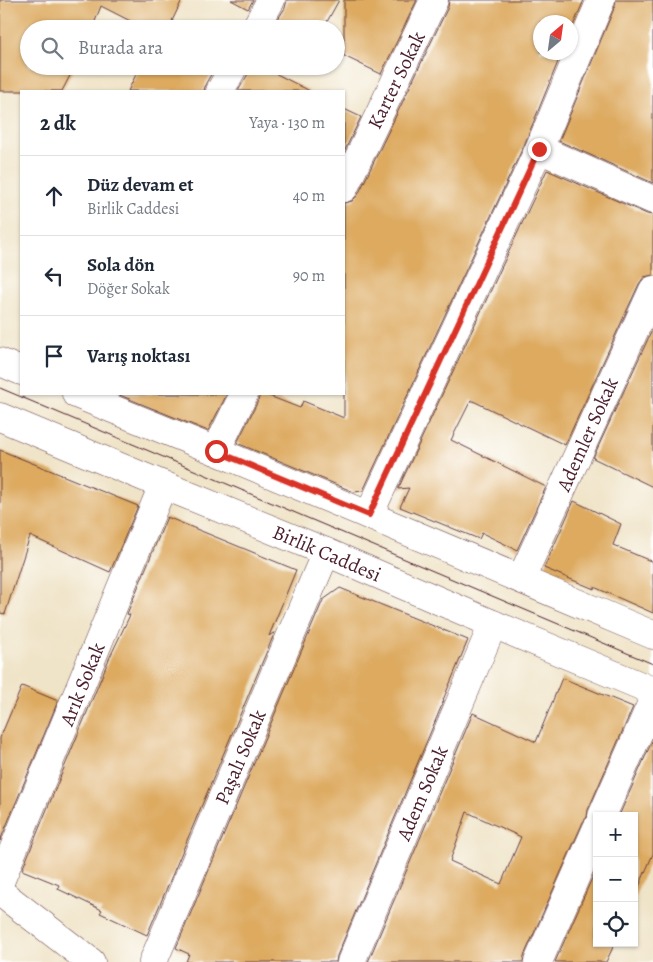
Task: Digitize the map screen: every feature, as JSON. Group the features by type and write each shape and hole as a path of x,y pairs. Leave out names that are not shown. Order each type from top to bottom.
{"street":[{"path":"260,20 271,0"},
{"name":"Karter Sokak","path":"345,186 434,0"},
{"path":"369,515 539,149 601,0"},
{"path":"221,90 229,75"},
{"path":"539,149 653,200"},
{"name":"Ademler Sokak","path":"521,579 653,290"},
{"path":"0,362 20,371"},
{"path":"78,395 653,635"},
{"path":"216,451 244,395"},
{"name":"Birlik Caddesi","path":"1,420 326,552 653,691"},
{"name":"Arık Sokak","path":"0,882 163,485"},
{"name":"Paşalı Sokak","path":"153,962 326,552"},
{"name":"Adem Sokak","path":"351,962 494,624"},
{"path":"604,812 653,700"},
{"path":"538,962 593,837"},
{"path":"0,892 91,962"}],"building":[{"path":"0,0 182,0 172,20 128,20 101,6 96,20 20,20 20,75 70,75 63,90 0,91"},
{"path":"231,0 253,0 248,9"},
{"path":"287,0 339,0 328,20 277,20 285,8"},
{"path":"344,0 417,0 381,74 345,56"},
{"path":"449,0 584,0 578,15 533,15 533,60 559,60 525,143 363,491 354,492 237,443 260,395 267,395 300,408 303,401 344,418 345,203 352,201 358,195 448,7"},
{"path":"616,0 653,0 653,183 559,141"},
{"path":"136,75 211,75 204,90 128,90"},
{"path":"247,75 279,75 308,90 239,90"},
{"path":"345,109 361,117 345,150"},
{"path":"547,170 653,215 653,275 644,277 639,284 565,445 471,400 451,440 546,487 517,550 482,533 479,539 400,507 409,488 398,489"},
{"path":"653,328 653,487 593,458"},
{"path":"119,395 226,395 208,431"},
{"path":"0,450 138,506 110,572 30,536 5,614 0,613"},
{"path":"574,501 621,524 613,545 653,562 653,613 594,587 594,589 544,568"},
{"path":"167,517 296,570 269,636 275,632 147,935 100,913 102,910 58,889 59,885 22,870 109,659 130,615 127,614"},
{"path":"340,588 468,640 444,700 336,962 186,962 189,954 176,948 323,600"},
{"path":"562,678 633,707 523,962 368,962 473,713 536,742","holes":["467,812 521,837 501,884 450,861"]},
{"path":"22,686 58,701 0,841 0,738"},
{"path":"653,739 653,854 638,889 638,812 621,812"},
{"path":"593,876 593,947 613,947 606,962 555,962"}],"tram line":[{"path":"0,388 653,664"}],"route":[{"path":"216,451 369,515 539,149"}]}
